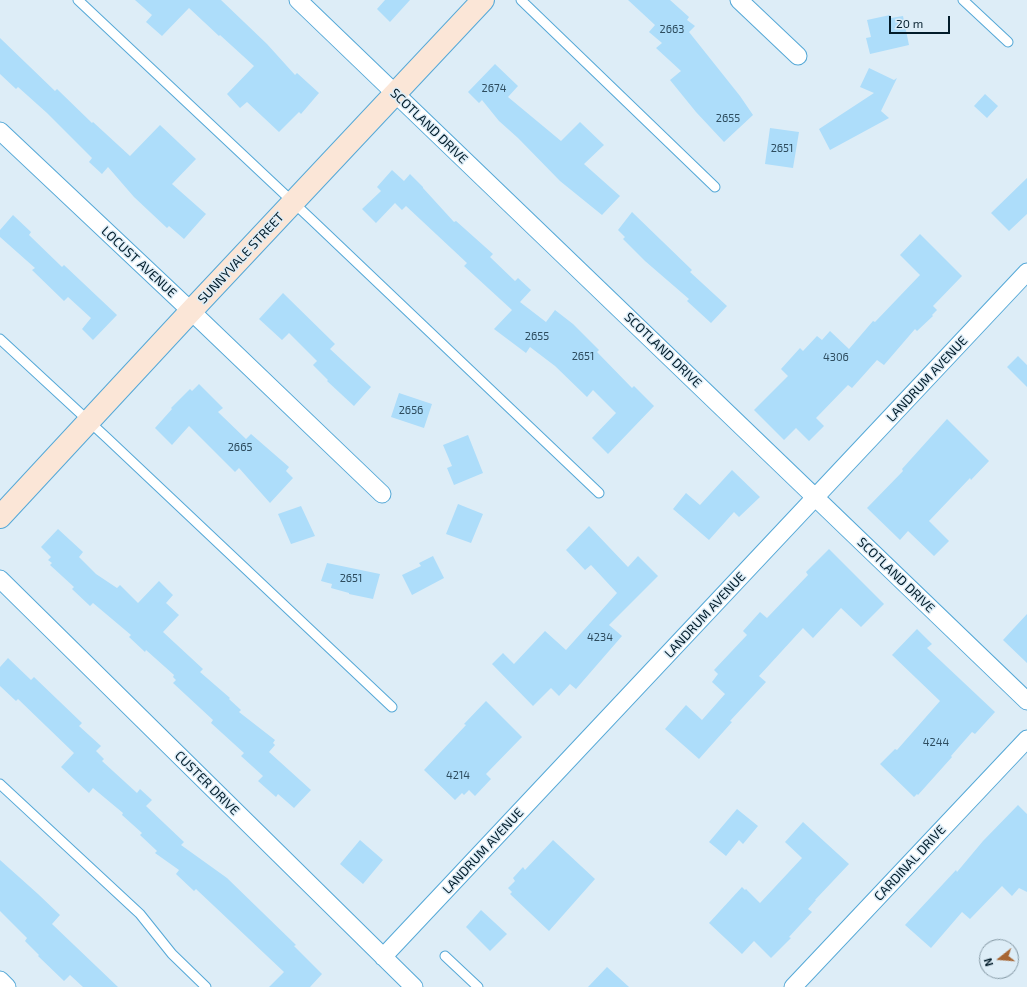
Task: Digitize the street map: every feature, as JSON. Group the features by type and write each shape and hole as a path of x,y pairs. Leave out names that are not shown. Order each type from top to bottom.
{"street":[{"name":"SCOTLAND DRIVE","path":"298,0 1027,701"},
{"name":"SUNNYVALE STREET","path":"0,517 292,202 484,0"},
{"path":"739,0 798,56"},
{"name":"LOCUST AVENUE","path":"0,132 191,311 382,494"},
{"name":"LANDRUM AVENUE","path":"383,958 1027,272"},
{"name":"CUSTER DRIVE","path":"0,580 414,987"},
{"name":"CARDINAL DRIVE","path":"792,987 1027,739"},
{"path":"0,980 7,987"}],"lane":[{"path":"78,0 599,493"},
{"path":"521,0 714,186"},
{"path":"963,0 1008,42"},
{"path":"0,339 392,707"},
{"path":"0,784 140,914 172,954 206,987"},
{"path":"445,956 478,987"}],"building":[{"path":"135,0 221,0 267,44 295,75 297,73 319,93 301,114 299,112 279,132 247,102 240,108 227,94 254,66 189,8 162,36 146,22 152,15"},
{"path":"385,0 410,0 390,22 377,9"},
{"path":"628,0 670,0 689,17 687,20 695,26 689,32 740,96 753,115 724,142 696,112 670,80 681,71 656,48 662,43 649,32 655,25"},
{"path":"890,15 891,18 903,16 909,45 870,54 866,38 871,37 867,20"},
{"path":"0,38 55,91 57,89 92,123 93,122 130,156 160,125 196,159 172,184 206,214 184,239 169,226 167,228 134,197 108,167 102,174 89,162 92,158 47,113 18,87 16,89 0,74"},
{"path":"495,64 518,86 508,97 561,141 580,122 604,145 584,164 620,196 602,215 560,181 518,138 499,121 482,100 479,103 468,92"},
{"path":"869,68 894,80 897,78 881,111 889,118 830,150 819,129 874,93 860,87"},
{"path":"985,94 998,106 987,118 974,106"},
{"path":"770,128 799,132 793,168 765,164"},
{"path":"392,170 404,181 410,174 454,222 456,221 493,254 490,257 515,281 518,278 531,290 520,302 546,322 555,310 573,324 599,350 597,352 632,388 634,386 654,406 608,454 592,438 616,413 593,390 587,397 555,366 530,347 526,353 494,329 512,310 464,266 467,263 406,206 402,210 395,203 376,223 362,209 381,191 377,187"},
{"path":"1027,178 1027,214 1009,231 991,213"},
{"path":"632,212 692,270 690,272 727,306 711,323 687,301 689,299 645,261 623,239 625,237 618,230"},
{"path":"13,215 31,232 29,235 62,267 64,265 117,315 93,340 82,329 91,318 68,297 64,301 32,270 35,268 0,237 0,230"},
{"path":"920,234 962,276 933,306 937,310 932,315 933,316 917,331 915,329 884,365 877,360 852,388 848,385 816,418 824,426 809,441 796,428 784,440 754,410 788,376 781,369 800,348 803,351 817,336 822,340 830,331 849,349 873,321 875,322 920,275 900,255"},
{"path":"283,293 335,344 330,349 371,387 354,406 327,381 328,380 313,365 317,361 289,333 282,340 259,319"},
{"path":"1018,356 1027,365 1027,387 1007,367"},
{"path":"199,384 223,408 218,412 246,439 251,434 289,467 286,471 293,478 270,503 239,468 235,472 189,426 172,445 155,428 172,409 171,408 190,389 192,391"},
{"path":"399,393 432,404 424,428 391,417"},
{"path":"947,419 989,461 971,480 970,478 929,521 949,541 934,556 908,531 900,540 867,508 903,471 902,469"},
{"path":"468,435 483,473 454,485 447,468 452,466 443,445"},
{"path":"732,470 760,497 739,517 734,512 709,540 673,509 686,493 700,505"},
{"path":"458,504 483,514 471,543 446,534"},
{"path":"301,506 315,536 291,544 278,514"},
{"path":"589,526 628,567 638,556 658,576 609,625 622,636 576,689 570,684 559,696 551,688 533,706 492,664 503,653 514,664 545,631 566,650 617,593 591,565 585,570 566,550"},
{"path":"58,529 83,552 79,557 96,574 117,588 120,585 138,603 159,581 173,595 166,603 179,615 163,632 203,669 200,672 230,698 229,699 241,710 239,712 275,740 273,743 275,745 269,752 311,790 294,808 278,794 276,797 258,781 263,776 241,756 244,753 211,723 213,720 173,683 176,680 173,677 174,675 146,650 145,652 129,637 131,635 93,603 90,606 72,589 74,587 50,565 52,563 48,560 51,557 41,547"},
{"path":"829,549 884,604 861,627 841,608 813,638 803,628 759,676 766,682 730,721 732,722 699,759 665,729 686,705 702,720 725,694 712,682 718,674 714,670 747,635 743,631 760,612 767,618 808,575 806,572"},
{"path":"433,556 444,578 412,595 402,575 421,566 419,563"},
{"path":"327,563 380,574 373,599 349,594 331,588 332,584 321,581"},
{"path":"1027,614 1027,663 1003,640"},
{"path":"917,629 932,644 927,648 995,712 975,734 972,732 951,756 952,757 918,795 917,794 914,797 880,764 895,749 897,750 940,701 892,655"},
{"path":"8,658 31,680 34,677 82,723 79,726 101,746 96,751 104,759 102,761 137,793 140,789 152,800 146,806 184,842 181,845 227,878 296,945 294,946 322,974 310,987 269,987 284,972 196,889 194,891 176,874 179,870 155,853 157,851 140,835 142,833 122,815 123,813 93,788 89,793 61,767 74,753 18,699 16,701 0,686 0,667"},
{"path":"486,701 522,737 486,774 491,779 475,796 469,790 464,795 462,793 455,800 424,770"},
{"path":"1018,805 1027,814 1027,892 1019,888 1012,896 1002,886 970,919 962,912 931,948 905,925 956,870 957,872 983,841"},
{"path":"737,809 758,826 743,844 739,840 726,856 709,842"},
{"path":"803,822 849,864 815,900 808,909 812,912 789,937 791,938 771,958 754,941 742,954 709,923 742,887 760,903 802,858 785,842"},
{"path":"360,840 383,860 363,884 340,864"},
{"path":"553,840 595,879 549,931 510,894 512,892 508,888 515,881 513,878 523,867 525,870"},
{"path":"0,860 60,915 52,924 118,987 83,987 70,975 64,981 38,956 39,955 25,941 27,938 0,911"},
{"path":"481,910 507,934 490,951 466,927"},
{"path":"607,967 629,987 588,987"}]}
